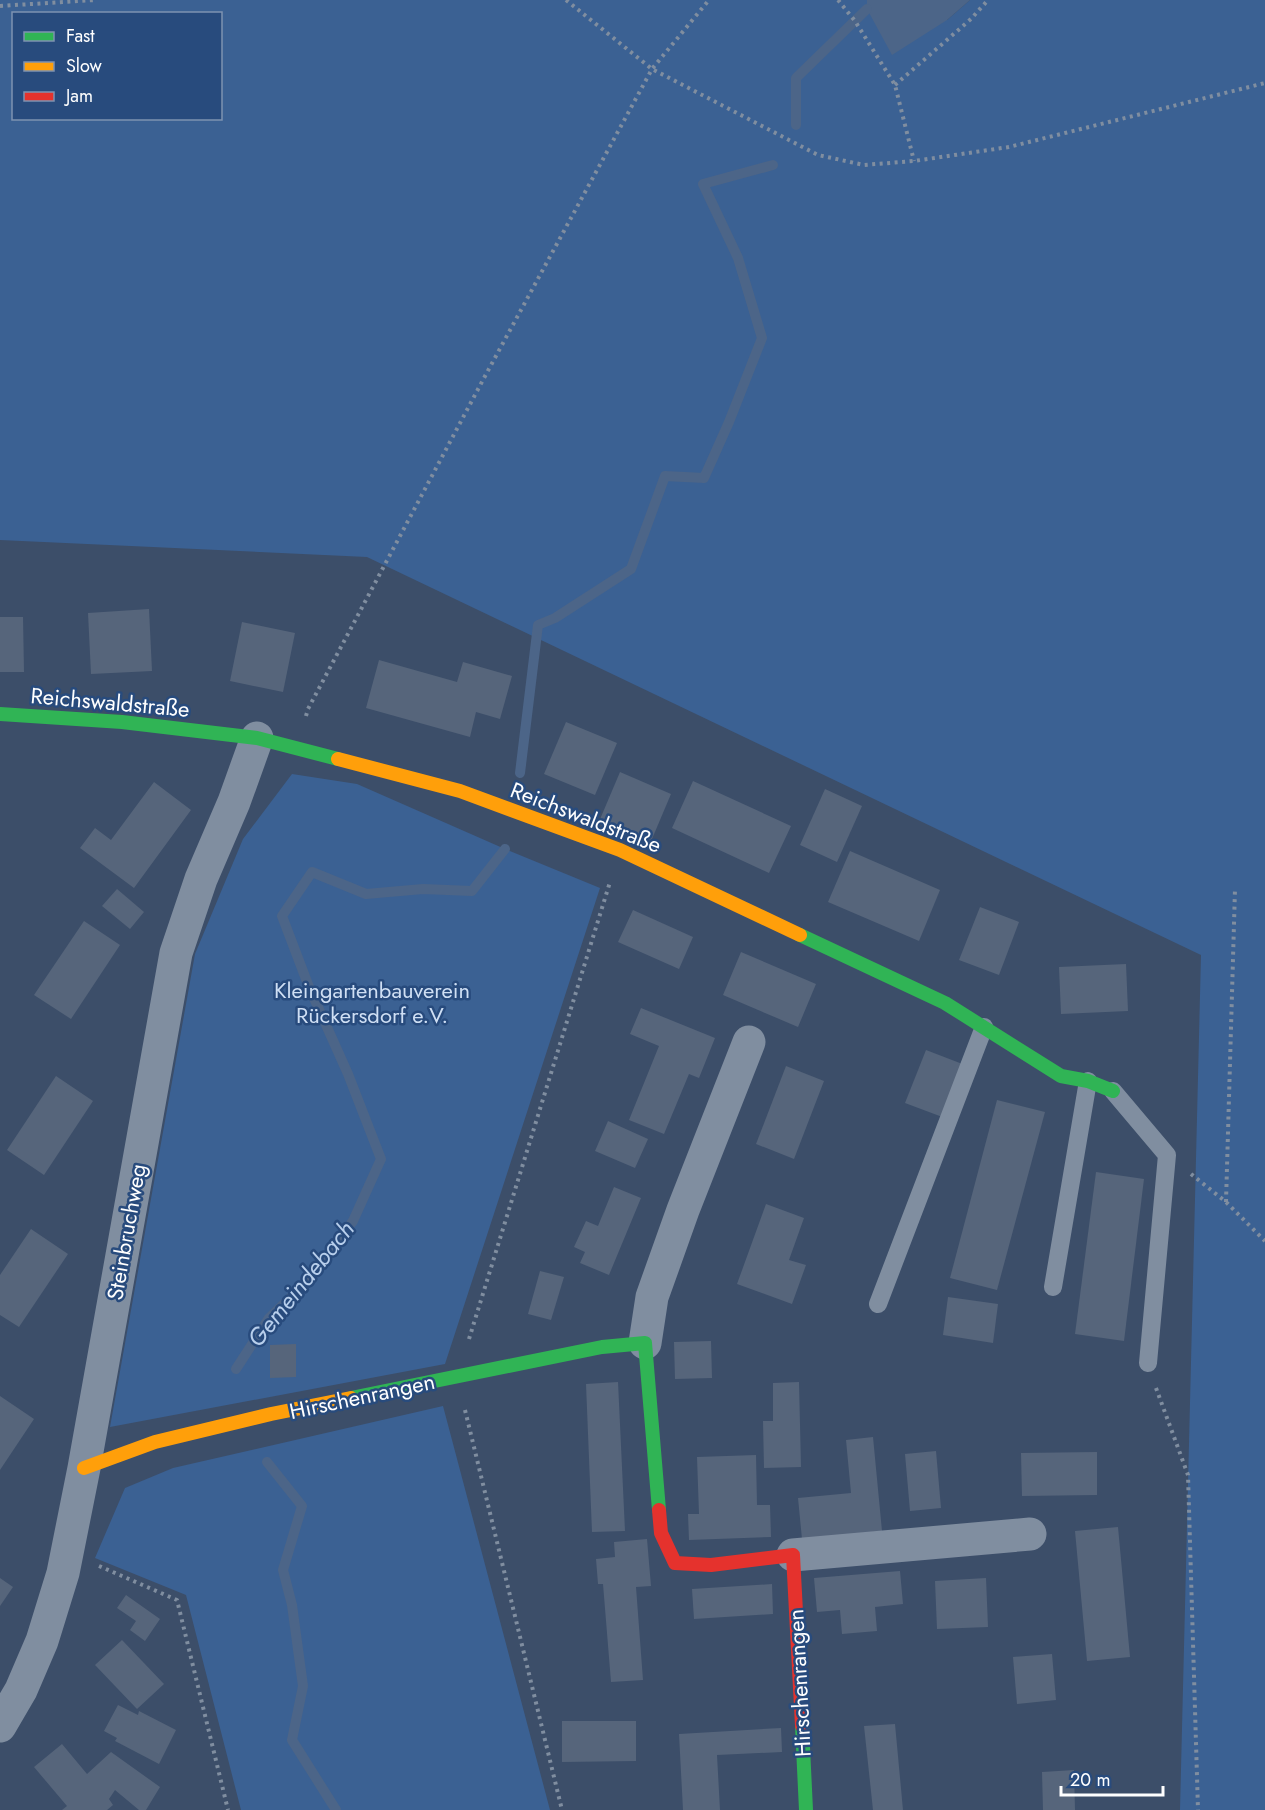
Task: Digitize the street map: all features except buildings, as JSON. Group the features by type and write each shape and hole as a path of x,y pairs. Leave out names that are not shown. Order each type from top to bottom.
{"street":[{"name":"Reichswaldstraße","path":"0,714 122,722 257,738 460,791 621,850 945,1003 1061,1076 1113,1091"},
{"name":"Steinbruchweg","path":"0,1726 21,1690 42,1641 68,1552 176,952 201,879 234,802 257,738"},
{"path":"748,1042 652,1297 645,1343 661,1533 675,1563 711,1565 792,1555 1030,1534"},
{"name":"Hirschenrangen","path":"84,1468 155,1442 271,1414 602,1347 645,1343"},
{"name":"Hirschenrangen","path":"792,1555 806,1810"}],"lane":[{"path":"878,1304 984,1027"},
{"path":"1053,1287 1088,1082"},
{"path":"1113,1091 1167,1155 1148,1364"}],"path":[{"path":"0,6 95,0"},
{"path":"566,0 652,69 818,155 864,165 914,161 1010,147 1265,84"},
{"path":"298,749 313,698 652,69 709,0"},
{"path":"838,0 855,21 895,85 914,161"},
{"path":"895,85 971,19 988,0"},
{"path":"1226,1202 1235,889"},
{"path":"1167,1155 1226,1202 1265,1241"},
{"path":"1148,1364 1188,1474 1198,1810"},
{"path":"68,1552 177,1600 228,1810"}],"green space":[{"path":"0,0 867,0 867,9 947,20 970,0 1265,0 1265,1810 1180,1810 1201,955 367,557 0,540"},
{"name":"Kleingartenbauverein Rückersdorf e.V.","path":"292,774 357,784 600,888 445,1364 110,1427 195,954 243,839"},
{"path":"443,1406 550,1810 241,1810 186,1595 95,1558 125,1488 173,1468"}],"shaded area":[{"path":"867,0 970,0 947,20 892,55 867,9"}],"waterway":[{"name":"Gemeindebach","path":"796,125 796,78 867,9"},
{"name":"Gemeindebach","path":"520,773 538,625 555,618 631,569 665,476 704,478 729,422 762,338 738,258 703,184 773,165"},
{"name":"Gemeindebach","path":"236,1369 269,1318 311,1278 353,1221 381,1159 282,916 312,872 366,894 423,889 472,891 505,849"},
{"name":"Gemeindebach","path":"267,1462 302,1506 283,1570 292,1605 303,1686 292,1740 336,1810"}],"traffic: fast":[{"path":"0,714 122,722 257,738 338,759"},
{"path":"800,935 945,1003 1061,1076 1088,1081 1113,1091"},
{"path":"351,1398 602,1347 645,1343 659,1510"},
{"path":"802,1726 806,1810"}],"traffic: slow":[{"path":"338,759 460,791 620,850 800,935"},
{"path":"84,1468 155,1442 271,1414 351,1398"}],"traffic: jam":[{"path":"659,1510 661,1533 675,1563 711,1565 793,1555 802,1726"}]}
